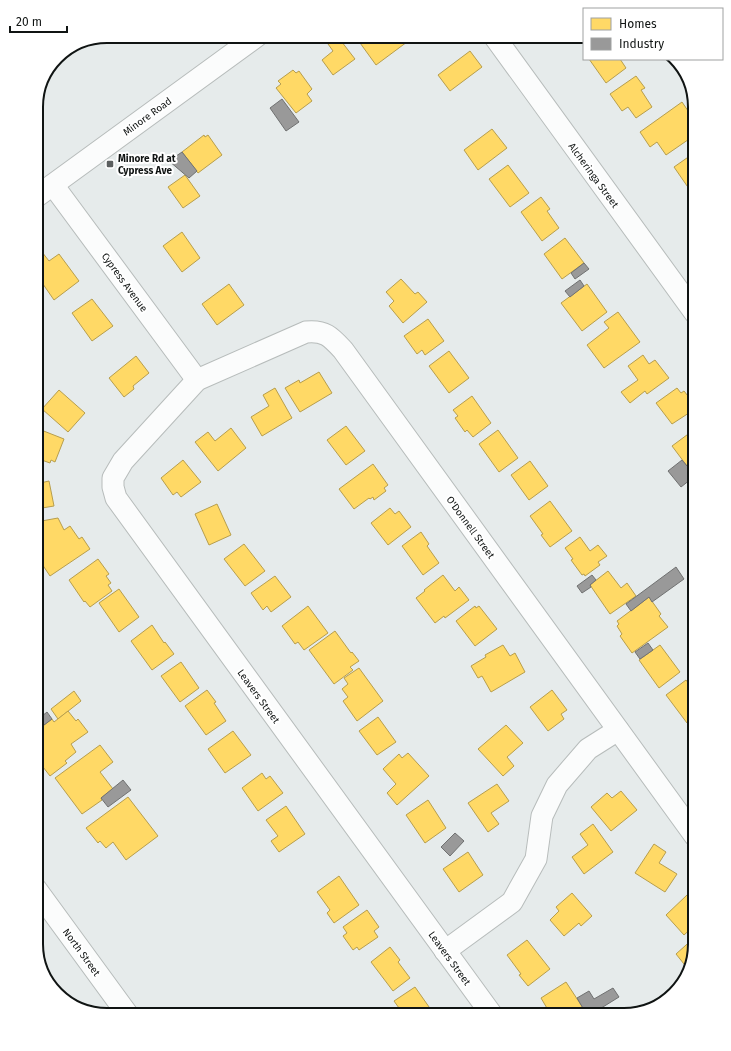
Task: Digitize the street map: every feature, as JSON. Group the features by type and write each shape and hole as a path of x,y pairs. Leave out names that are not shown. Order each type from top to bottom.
{"street":[{"name":"Minore Road","path":"44,191 247,43"},
{"name":"Alcheringa Street","path":"499,43 688,303"},
{"name":"Cypress Avenue","path":"44,191 197,380"},
{"name":"O'Donnell Street","path":"197,380 306,332 317,331 327,335 335,342 353,363 688,826"},
{"name":"Leavers Street","path":"197,380 123,461 113,478 112,487 116,498 487,1008"},
{"path":"445,951 512,902 536,859 542,816 557,785 588,749 618,730"},
{"name":"North Street","path":"43,899 123,1008"}],"building: Homes":[{"path":"343,43 355,59 333,75 322,60 333,51 328,44"},
{"path":"360,43 406,43 376,65"},
{"path":"470,51 482,67 450,91 438,75"},
{"path":"590,60 621,60 626,68 606,83"},
{"path":"293,70 296,73 299,71 312,89 307,94 312,101 296,113 276,88 281,84 278,81"},
{"path":"636,76 645,88 641,90 652,107 636,118 628,107 622,111 610,94"},
{"path":"682,102 688,111 688,140 666,155 657,142 650,147 640,132"},
{"path":"492,129 507,148 478,170 464,150"},
{"path":"204,135 205,137 208,135 222,155 198,173 182,152"},
{"path":"688,157 688,187 674,167"},
{"path":"508,165 529,193 510,207 489,179"},
{"path":"185,175 200,196 183,208 168,187"},
{"path":"541,197 550,209 547,211 559,228 542,241 521,212"},
{"path":"182,232 200,258 182,272 163,246"},
{"path":"565,238 584,263 562,279 544,254"},
{"path":"43,253 49,261 59,254 79,281 54,300 43,284"},
{"path":"401,279 415,294 418,292 427,302 403,323 389,306 394,301 386,292"},
{"path":"229,284 244,305 217,325 202,304"},
{"path":"587,284 607,312 582,331 561,303"},
{"path":"92,299 113,326 92,341 72,313"},
{"path":"618,312 640,342 604,368 587,345 609,328 604,322"},
{"path":"428,319 444,341 425,355 422,350 417,354 404,336"},
{"path":"449,351 469,378 449,393 429,366"},
{"path":"643,355 649,364 655,360 669,378 647,394 645,391 630,403 621,392 638,380 628,366"},
{"path":"136,356 149,373 133,386 134,389 124,397 109,378"},
{"path":"319,372 332,393 300,412 285,388 299,380 300,383"},
{"path":"275,388 292,418 262,436 251,417 269,406 263,395"},
{"path":"677,388 681,393 684,391 688,396 688,414 672,424 656,403"},
{"path":"59,390 85,413 68,432 43,410 43,408"},
{"path":"472,396 491,423 473,437 467,430 465,432 455,418 458,416 453,410"},
{"path":"346,426 365,451 346,465 327,440"},
{"path":"231,428 246,448 218,471 195,442 208,432 215,441"},
{"path":"498,430 518,458 499,472 479,444"},
{"path":"43,431 64,439 55,462 51,460 50,463 43,460"},
{"path":"688,434 688,465 687,466 672,446"},
{"path":"183,460 201,482 181,497 177,492 173,495 161,478"},
{"path":"530,461 548,486 529,500 511,475"},
{"path":"373,464 388,485 384,488 386,491 374,500 373,497 370,499 369,498 354,509 339,489"},
{"path":"49,481 54,506 43,508 43,482"},
{"path":"550,501 572,531 550,547 530,516"},
{"path":"217,504 231,535 209,545 195,514"},
{"path":"390,508 395,514 399,511 411,527 388,545 371,523"},
{"path":"58,518 64,530 70,526 79,539 82,537 90,549 50,576 43,566 43,521"},
{"path":"421,532 429,544 427,546 439,563 423,575 402,546"},
{"path":"580,537 590,551 598,545 607,556 598,562 600,565 585,576 584,574 582,575 571,560 573,559 565,548"},
{"path":"244,544 265,571 245,586 224,559"},
{"path":"98,559 109,574 106,576 111,583 108,585 112,591 90,607 85,601 84,602 69,580"},
{"path":"608,571 621,588 627,583 636,596 610,614 590,585"},
{"path":"443,575 455,591 459,587 469,600 445,618 444,616 435,623 416,598"},
{"path":"275,576 291,597 271,612 267,606 263,610 251,593"},
{"path":"119,589 139,617 119,632 99,603"},
{"path":"649,597 661,614 659,616 668,627 632,653 620,636 622,634 617,626 619,624 617,621"},
{"path":"308,606 328,633 304,650 298,642 295,644 282,626"},
{"path":"475,606 476,608 479,606 497,629 475,646 456,621"},
{"path":"152,625 164,643 165,642 174,654 152,670 131,641"},
{"path":"335,631 351,653 352,652 359,661 350,667 353,670 334,684 309,650"},
{"path":"503,645 510,656 515,653 525,672 491,692 482,676 478,678 471,666 486,657 485,655"},
{"path":"660,645 680,672 659,688 639,660"},
{"path":"181,662 199,688 180,702 161,676"},
{"path":"359,668 383,701 357,721 343,701 348,697 342,689 348,684 344,678"},
{"path":"686,680 688,683 688,722 687,723 666,695"},
{"path":"207,690 216,702 214,703 226,721 206,735 185,706"},
{"path":"552,690 567,710 561,714 564,719 548,731 530,707"},
{"path":"74,691 81,701 58,719 51,709"},
{"path":"68,711 76,721 78,719 88,732 71,744 76,752 65,761 67,763 50,776 43,767 43,726 52,719 54,722"},
{"path":"378,717 396,742 377,755 359,731"},
{"path":"506,725 523,743 507,757 514,766 503,776 478,749"},
{"path":"233,731 251,755 225,773 208,749"},
{"path":"100,745 113,762 100,772 113,789 101,798 102,800 82,814 55,778"},
{"path":"408,753 429,776 397,805 387,793 396,784 383,769 399,754 402,758"},
{"path":"262,773 266,779 270,776 283,793 258,811 242,788"},
{"path":"497,784 509,801 491,813 499,824 488,832 468,803"},
{"path":"621,791 637,810 611,831 591,807 607,793 612,798"},
{"path":"128,797 158,836 126,860 113,842 106,848 100,841 98,843 86,828"},
{"path":"428,800 446,828 425,843 406,815"},
{"path":"286,806 305,834 279,852 271,841 278,836 266,820"},
{"path":"593,824 613,852 584,874 572,857 588,845 580,834"},
{"path":"654,844 666,852 659,863 677,874 665,892 635,873"},
{"path":"468,852 483,875 459,892 443,869"},
{"path":"339,876 359,905 334,923 327,913 330,910 317,892"},
{"path":"572,893 592,916 581,926 579,923 564,936 550,920 559,911 556,907"},
{"path":"687,895 688,931 684,935 666,915"},
{"path":"367,910 379,927 374,931 378,937 359,950 357,947 353,950 343,936 347,933 343,927"},
{"path":"527,940 550,969 528,986 519,975 521,974 507,955"},
{"path":"688,943 684,964 676,954"},
{"path":"390,947 400,960 398,962 410,978 393,991 371,962"},
{"path":"566,982 583,1008 547,1008 541,998"},
{"path":"415,987 430,1008 399,1008 394,1001"}],"building: Industry":[{"path":"282,99 299,122 286,131 270,108"},
{"path":"182,152 197,171 189,178 169,161"},
{"path":"584,263 589,269 575,279 571,273"},
{"path":"580,280 584,286 570,297 565,291"},
{"path":"682,460 687,466 688,465 688,482 681,487 668,471"},
{"path":"676,567 684,579 652,602 649,597 631,611 626,604"},
{"path":"592,575 596,580 590,585 591,587 582,593 577,586"},
{"path":"648,643 653,650 640,659 635,652"},
{"path":"47,712 52,719 43,726 43,715"},
{"path":"123,780 131,790 108,807 101,798"},
{"path":"455,833 464,841 450,856 441,847"},
{"path":"613,988 619,997 601,1008 583,1008 577,998 589,991 594,999"}],"place":[{"name":"Minore Rd at Cypress Ave","path":"110,164"}]}
